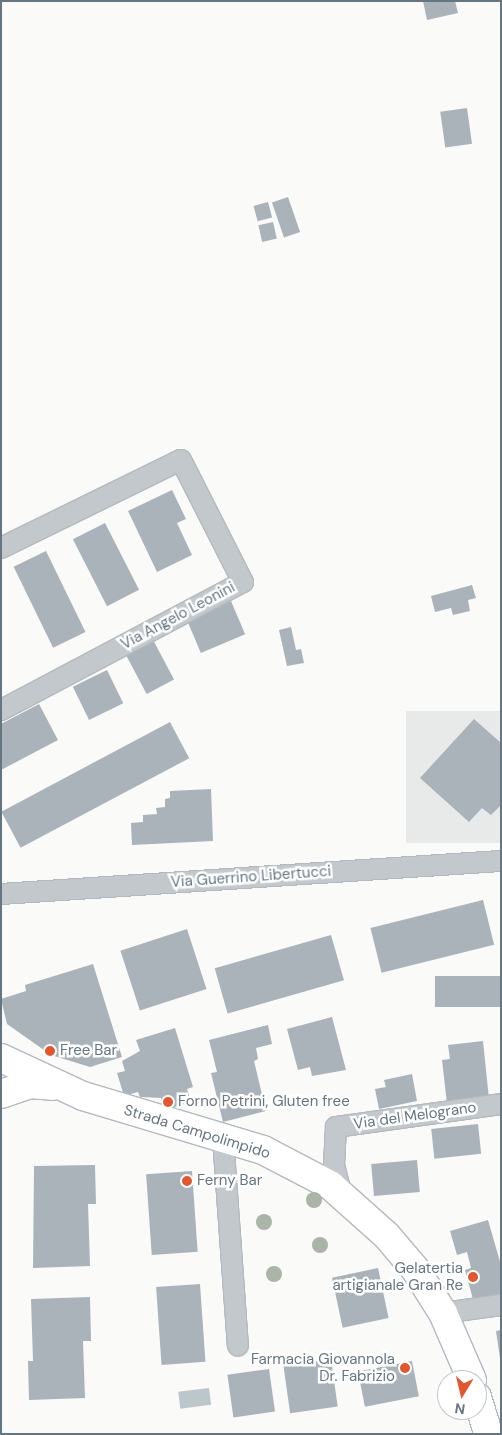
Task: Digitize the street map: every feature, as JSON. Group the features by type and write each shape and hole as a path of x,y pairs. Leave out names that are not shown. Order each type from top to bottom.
{"street":[{"name":"Via Angelo Leonini","path":"1,548 181,460 243,582 1,710"},
{"name":"Via Guerrino Libertucci","path":"1,894 501,861"},
{"path":"1,1060 1,1086"},
{"name":"Strada Campolimpido","path":"1,1060 56,1086 280,1157 341,1193 407,1257 443,1313 468,1370"},
{"path":"1,1094 30,1084 56,1086"},
{"name":"Via del Melograno","path":"341,1193 334,1165 336,1127 501,1104"},
{"path":"223,1138 238,1345"},
{"path":"443,1313 501,1304"},
{"path":"484,1420 488,1434"}],"shaded area":[{"path":"406,711 501,711 501,843 406,843"},
{"path":"209,1388 211,1405 180,1409 178,1392"}],"building":[{"path":"423,1 455,1 458,13 427,20"},
{"path":"467,108 472,144 445,147 440,112"},
{"path":"288,197 300,232 284,238 272,203"},
{"path":"268,202 272,217 258,221 254,206"},
{"path":"273,222 277,239 262,242 258,225"},
{"path":"172,490 186,519 177,523 192,555 157,572 128,511"},
{"path":"105,523 139,590 107,606 73,539"},
{"path":"46,551 85,632 53,648 14,567"},
{"path":"472,585 476,598 468,600 470,611 453,615 451,608 435,612 431,596"},
{"path":"231,601 245,634 201,653 187,620"},
{"path":"291,627 296,650 301,649 304,663 287,666 279,630"},
{"path":"152,638 174,679 147,694 125,653"},
{"path":"107,670 123,703 89,720 73,687"},
{"path":"39,704 58,740 1,770 1,724"},
{"path":"474,719 501,743 501,805 491,815 482,808 469,822 420,778"},
{"path":"170,722 189,758 21,848 1,812"},
{"path":"211,789 213,841 132,845 131,823 143,822 143,815 157,814 156,808 165,807 165,799 170,798 170,791"},
{"path":"483,900 494,945 382,973 370,928"},
{"path":"187,929 206,989 140,1011 120,951"},
{"path":"331,935 344,980 228,1014 215,968"},
{"path":"93,964 122,1057 90,1067 51,1055 7,1024 1,999 26,991 25,985"},
{"path":"435,976 501,976 501,1007 435,1007"},
{"path":"332,1017 346,1070 312,1076 310,1067 298,1070 287,1029"},
{"path":"268,1025 272,1044 256,1048 258,1059 254,1061 266,1111 223,1122 211,1073 217,1072 209,1040"},
{"path":"175,1028 193,1087 187,1089 191,1102 171,1108 163,1105 161,1098 140,1097 138,1092 124,1096 117,1073 125,1071 122,1061 140,1051 136,1040"},
{"path":"483,1041 489,1099 447,1104 442,1060 450,1059 448,1045"},
{"path":"412,1074 417,1101 379,1109 375,1089 386,1087 384,1080"},
{"path":"478,1124 481,1154 434,1159 431,1129"},
{"path":"417,1160 420,1192 374,1196 371,1164"},
{"path":"95,1165 96,1204 88,1204 90,1266 33,1268 34,1166"},
{"path":"192,1171 198,1252 152,1255 146,1174"},
{"path":"488,1220 501,1265 501,1295 474,1303 465,1270 471,1268 467,1252 457,1255 450,1231"},
{"path":"378,1268 389,1318 343,1328 332,1278"},
{"path":"200,1284 205,1362 162,1365 156,1287"},
{"path":"90,1297 91,1341 83,1341 85,1398 29,1400 28,1361 33,1361 31,1299"},
{"path":"501,1330 501,1358 500,1358 496,1331"},
{"path":"331,1359 338,1407 290,1413 283,1366"},
{"path":"412,1361 419,1396 365,1407 358,1371"},
{"path":"269,1369 275,1412 233,1417 227,1375"}],"place":[{"name":"Free Bar","path":"50,1051"},
{"name":"Forno Petrini, Gluten free","path":"168,1102"},
{"name":"Ferny Bar","path":"187,1181"},
{"name":"Gelatertia artigianale Gran Re","path":"473,1277"},
{"name":"Farmacia Giovannola Dr. Fabrizio","path":"405,1368"}]}
